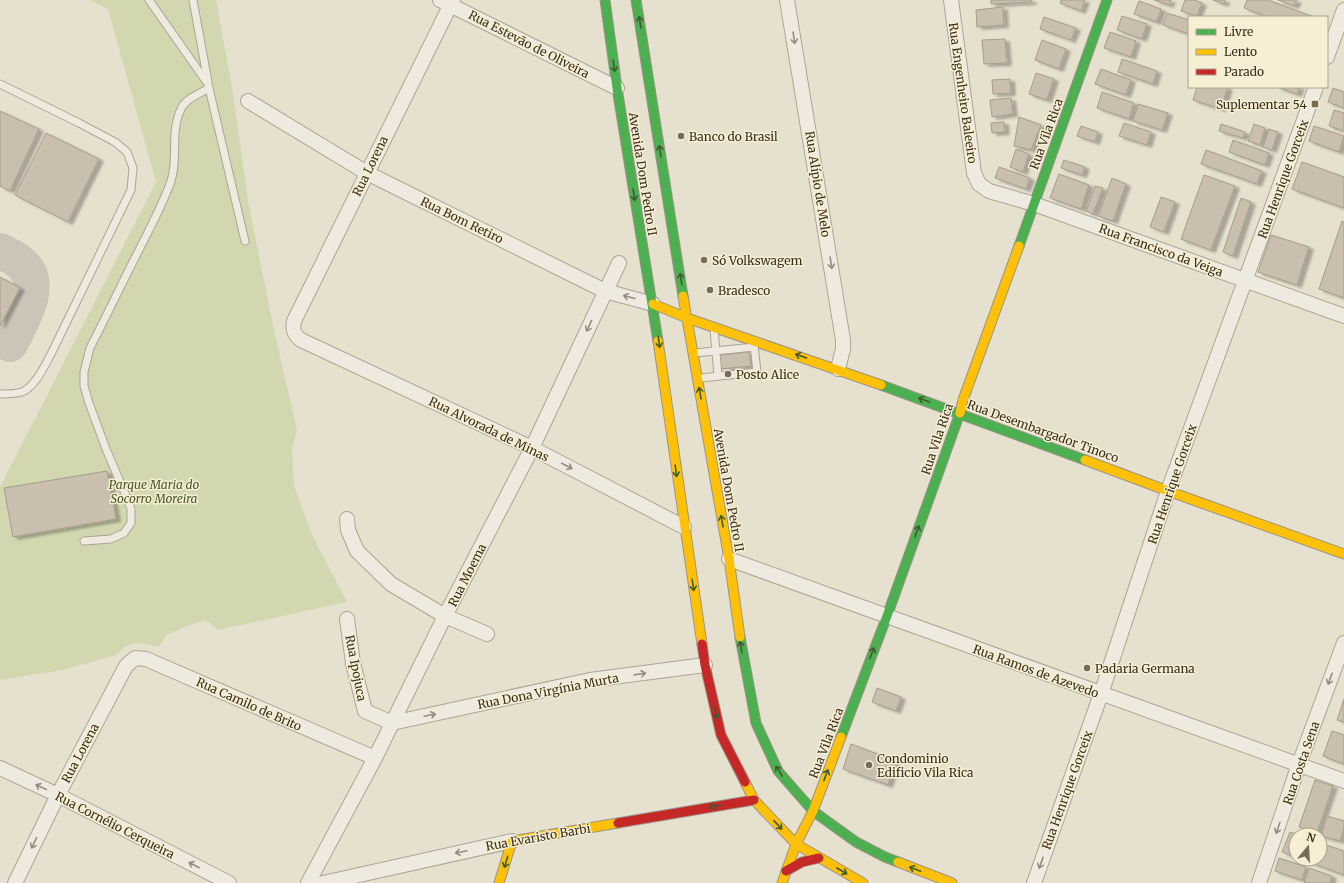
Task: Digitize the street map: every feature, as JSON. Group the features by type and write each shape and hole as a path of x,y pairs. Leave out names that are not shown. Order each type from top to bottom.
{"main road":[{"name":"Avenida Dom Pedro II","path":"604,0 639,225 653,304 705,665 721,735 754,800 796,844 863,883"},
{"name":"Avenida Dom Pedro II","path":"636,0 687,318 729,559 743,658 756,723 778,771 813,811 856,842 886,857 952,883"},
{"name":"Rua Vila Rica","path":"782,883 796,844 813,811 886,616 1107,0"},
{"name":"Rua Bom Retiro","path":"653,304 687,318"},
{"name":"Rua Desembargador Tinoco","path":"687,318 714,326 754,343 838,369 1168,491 1344,554"},
{"name":"Rua Evaristo Barbi","path":"512,841 754,800"},
{"path":"499,883 512,841"},
{"path":"786,871 805,860 820,858"}],"street":[{"name":"Rua Alípio de Melo","path":"787,0 843,340 843,349 838,369"},
{"name":"Rua Engenheiro Baleeiro","path":"950,0 974,173 979,184"},
{"name":"Rua Estevão de Oliveira","path":"448,2 617,88"},
{"name":"Rua Lorena","path":"294,333 294,321 367,173 448,2"},
{"path":"1328,54 1344,10"},
{"name":"Rua Henrique Gorceix","path":"1034,883 1101,694 1168,491 1316,88"},
{"name":"Rua Bom Retiro","path":"248,102 367,173 605,291 653,304"},
{"name":"Rua Francisco da Veiga","path":"979,184 989,190 1034,204 1344,316"},
{"name":"Rua Moema","path":"308,883 375,758 532,448 618,263"},
{"name":"Rua Alvorada de Minas","path":"294,333 301,340 532,448 684,527"},
{"path":"347,519 348,530 357,551 391,584 446,616 487,634"},
{"name":"Rua Ramos de Azevedo","path":"729,559 1344,781"},
{"name":"Rua Ipojuca","path":"347,619 353,663 365,711 392,723"},
{"name":"Rua Costa Sena","path":"1259,883 1299,764 1344,643"},
{"name":"Rua Camilo de Brito","path":"126,666 135,658 146,659 375,758"},
{"name":"Rua Dona Virgínia Murta","path":"392,723 590,680 705,665"},
{"name":"Rua Lorena","path":"15,883 58,795 126,666"},
{"name":"Rua Cornélio Cerqueira","path":"0,768 58,795 229,883"},
{"name":"Rua Evaristo Barbi","path":"323,883 512,841"}],"lane":[{"path":"149,0 209,86"},
{"path":"193,0 209,86 245,241"},
{"path":"0,84 115,142 127,152 133,168 131,190 52,354 32,385 24,391 14,394 0,394"},
{"path":"84,541 111,539 124,533 131,523 131,509 106,449 84,386 84,372 90,348 157,213 171,180 174,164 174,137 180,111 183,105 209,86"},
{"path":"714,326 718,376"},
{"path":"693,353 716,351 754,343 757,372 697,378"}],"green space":[{"name":"Parque Maria do Socorro Moreira","path":"90,0 216,0 233,93 248,201 275,335 297,430 292,450 294,486 312,535 347,602 218,630 206,620 166,635 159,647 135,643 126,646 116,655 63,670 0,680 0,487 156,182 108,9"}],"building":[{"path":"991,0 1032,0 1032,2 991,4"},
{"path":"1061,0 1085,0 1081,11 1060,3"},
{"path":"1154,0 1171,0 1169,5"},
{"path":"1185,0 1194,0 1202,3 1197,16 1181,11"},
{"path":"1213,0 1225,0 1224,4"},
{"path":"1247,0 1268,0 1311,16 1265,16 1244,8"},
{"path":"1278,0 1297,0 1294,6"},
{"path":"1139,1 1161,9 1157,22 1134,14"},
{"path":"1003,7 1004,25 977,27 976,10"},
{"path":"1167,13 1188,20 1188,34 1163,25"},
{"path":"1122,16 1147,24 1142,39 1117,30"},
{"path":"1044,17 1076,28 1071,40 1040,29"},
{"path":"1110,32 1136,41 1131,57 1104,48"},
{"path":"1005,39 1007,63 984,64 982,40"},
{"path":"1042,40 1066,49 1059,69 1035,60"},
{"path":"1122,59 1157,71 1153,84 1118,72"},
{"path":"1101,69 1131,80 1126,95 1095,84"},
{"path":"1036,73 1054,79 1047,100 1029,94"},
{"path":"1010,79 1011,93 993,94 992,80"},
{"path":"1197,88 1228,88 1221,109 1193,100"},
{"path":"1280,88 1300,88 1297,94"},
{"path":"1333,88 1344,92 1344,108 1328,102"},
{"path":"1102,92 1134,103 1129,119 1097,108"},
{"path":"1011,98 1013,114 992,117 990,100"},
{"path":"1138,104 1168,113 1162,130 1133,121"},
{"path":"1334,110 1344,113 1344,131 1329,126"},
{"path":"0,111 39,129 10,191 0,186"},
{"path":"1019,117 1041,125 1031,150 1014,146"},
{"path":"1004,122 1005,132 992,133 991,123"},
{"path":"1124,123 1151,132 1147,145 1119,136"},
{"path":"1221,124 1245,132 1243,138 1219,131"},
{"path":"1254,124 1265,128 1260,145 1248,141"},
{"path":"1081,126 1098,132 1095,142 1077,136"},
{"path":"1314,126 1344,136 1339,152 1309,141"},
{"path":"1269,129 1278,132 1272,150 1263,147"},
{"path":"46,133 99,159 68,222 15,195"},
{"path":"1233,140 1269,153 1265,165 1229,152"},
{"path":"1016,149 1029,154 1023,172 1010,167"},
{"path":"1206,150 1262,171 1257,184 1201,164"},
{"path":"1064,160 1085,167 1082,175 1061,168"},
{"path":"1302,162 1344,177 1344,208 1292,189"},
{"path":"999,167 1030,178 1026,189 995,178"},
{"path":"1059,174 1089,185 1081,209 1050,198"},
{"path":"1204,175 1235,186 1211,250 1181,239"},
{"path":"1112,178 1126,184 1113,221 1098,216"},
{"path":"1095,186 1103,188 1093,214 1086,211"},
{"path":"1161,197 1175,202 1164,232 1150,227"},
{"path":"1241,198 1251,202 1233,256 1223,252"},
{"path":"1342,221 1344,222 1344,298 1319,289"},
{"path":"1271,235 1309,247 1297,285 1258,272"},
{"path":"0,277 20,288 0,326"},
{"path":"749,352 751,366 721,369 719,355"},
{"path":"107,471 116,519 13,537 4,488"},
{"path":"877,688 901,697 896,711 872,702"},
{"path":"1344,699 1344,722 1337,720"},
{"path":"1332,731 1344,735 1344,764 1323,756"},
{"name":"Condominio Edificio Vila Rica","path":"851,744 896,761 888,785 843,769"},
{"path":"1315,780 1333,786 1319,827 1299,827"},
{"path":"1327,816 1344,821 1344,828 1340,841 1328,838 1328,827 1324,827"},
{"path":"1288,837 1288,854 1282,852"},
{"path":"1328,846 1344,851 1344,875 1322,867 1328,867"},
{"path":"1279,858 1288,861 1288,867 1306,867 1302,880 1275,871"},
{"path":"1309,868 1332,876 1330,883 1304,882"}],"taxiway":[{"path":"0,251 16,259 24,266 30,275 32,284 31,294 24,316 10,344"}],"traffic: fast":[{"path":"605,0 617,88 658,341"},
{"path":"636,0 683,296"},
{"path":"1019,246 1107,0"},
{"path":"881,385 1085,460"},
{"path":"841,737 887,616 960,413"},
{"path":"740,637 756,723 778,771 813,811 856,842 898,862"}],"traffic: slow":[{"path":"960,413 963,400 1019,246"},
{"path":"683,296 729,559 740,637"},
{"path":"653,304 687,318 881,385"},
{"path":"658,341 702,644"},
{"path":"1085,460 1344,554"},
{"path":"782,883 796,844 813,811 841,737"},
{"path":"745,782 754,800 796,844 863,883"},
{"path":"499,883 512,841 618,823"},
{"path":"898,862 952,883"}],"traffic: jam":[{"path":"702,644 705,665 721,735 745,782"},
{"path":"618,823 754,800"},
{"path":"786,871 802,862 819,858"}],"place":[{"name":"Suplementar 54","path":"1315,104"},
{"name":"Banco do Brasil","path":"681,136"},
{"name":"Só Volkswagem","path":"704,260"},
{"name":"Bradesco","path":"710,290"},
{"name":"Posto Alice","path":"728,374"},
{"name":"Padaria Germana","path":"1087,668"},
{"name":"Condominio Edificio Vila Rica","path":"869,765"}]}
